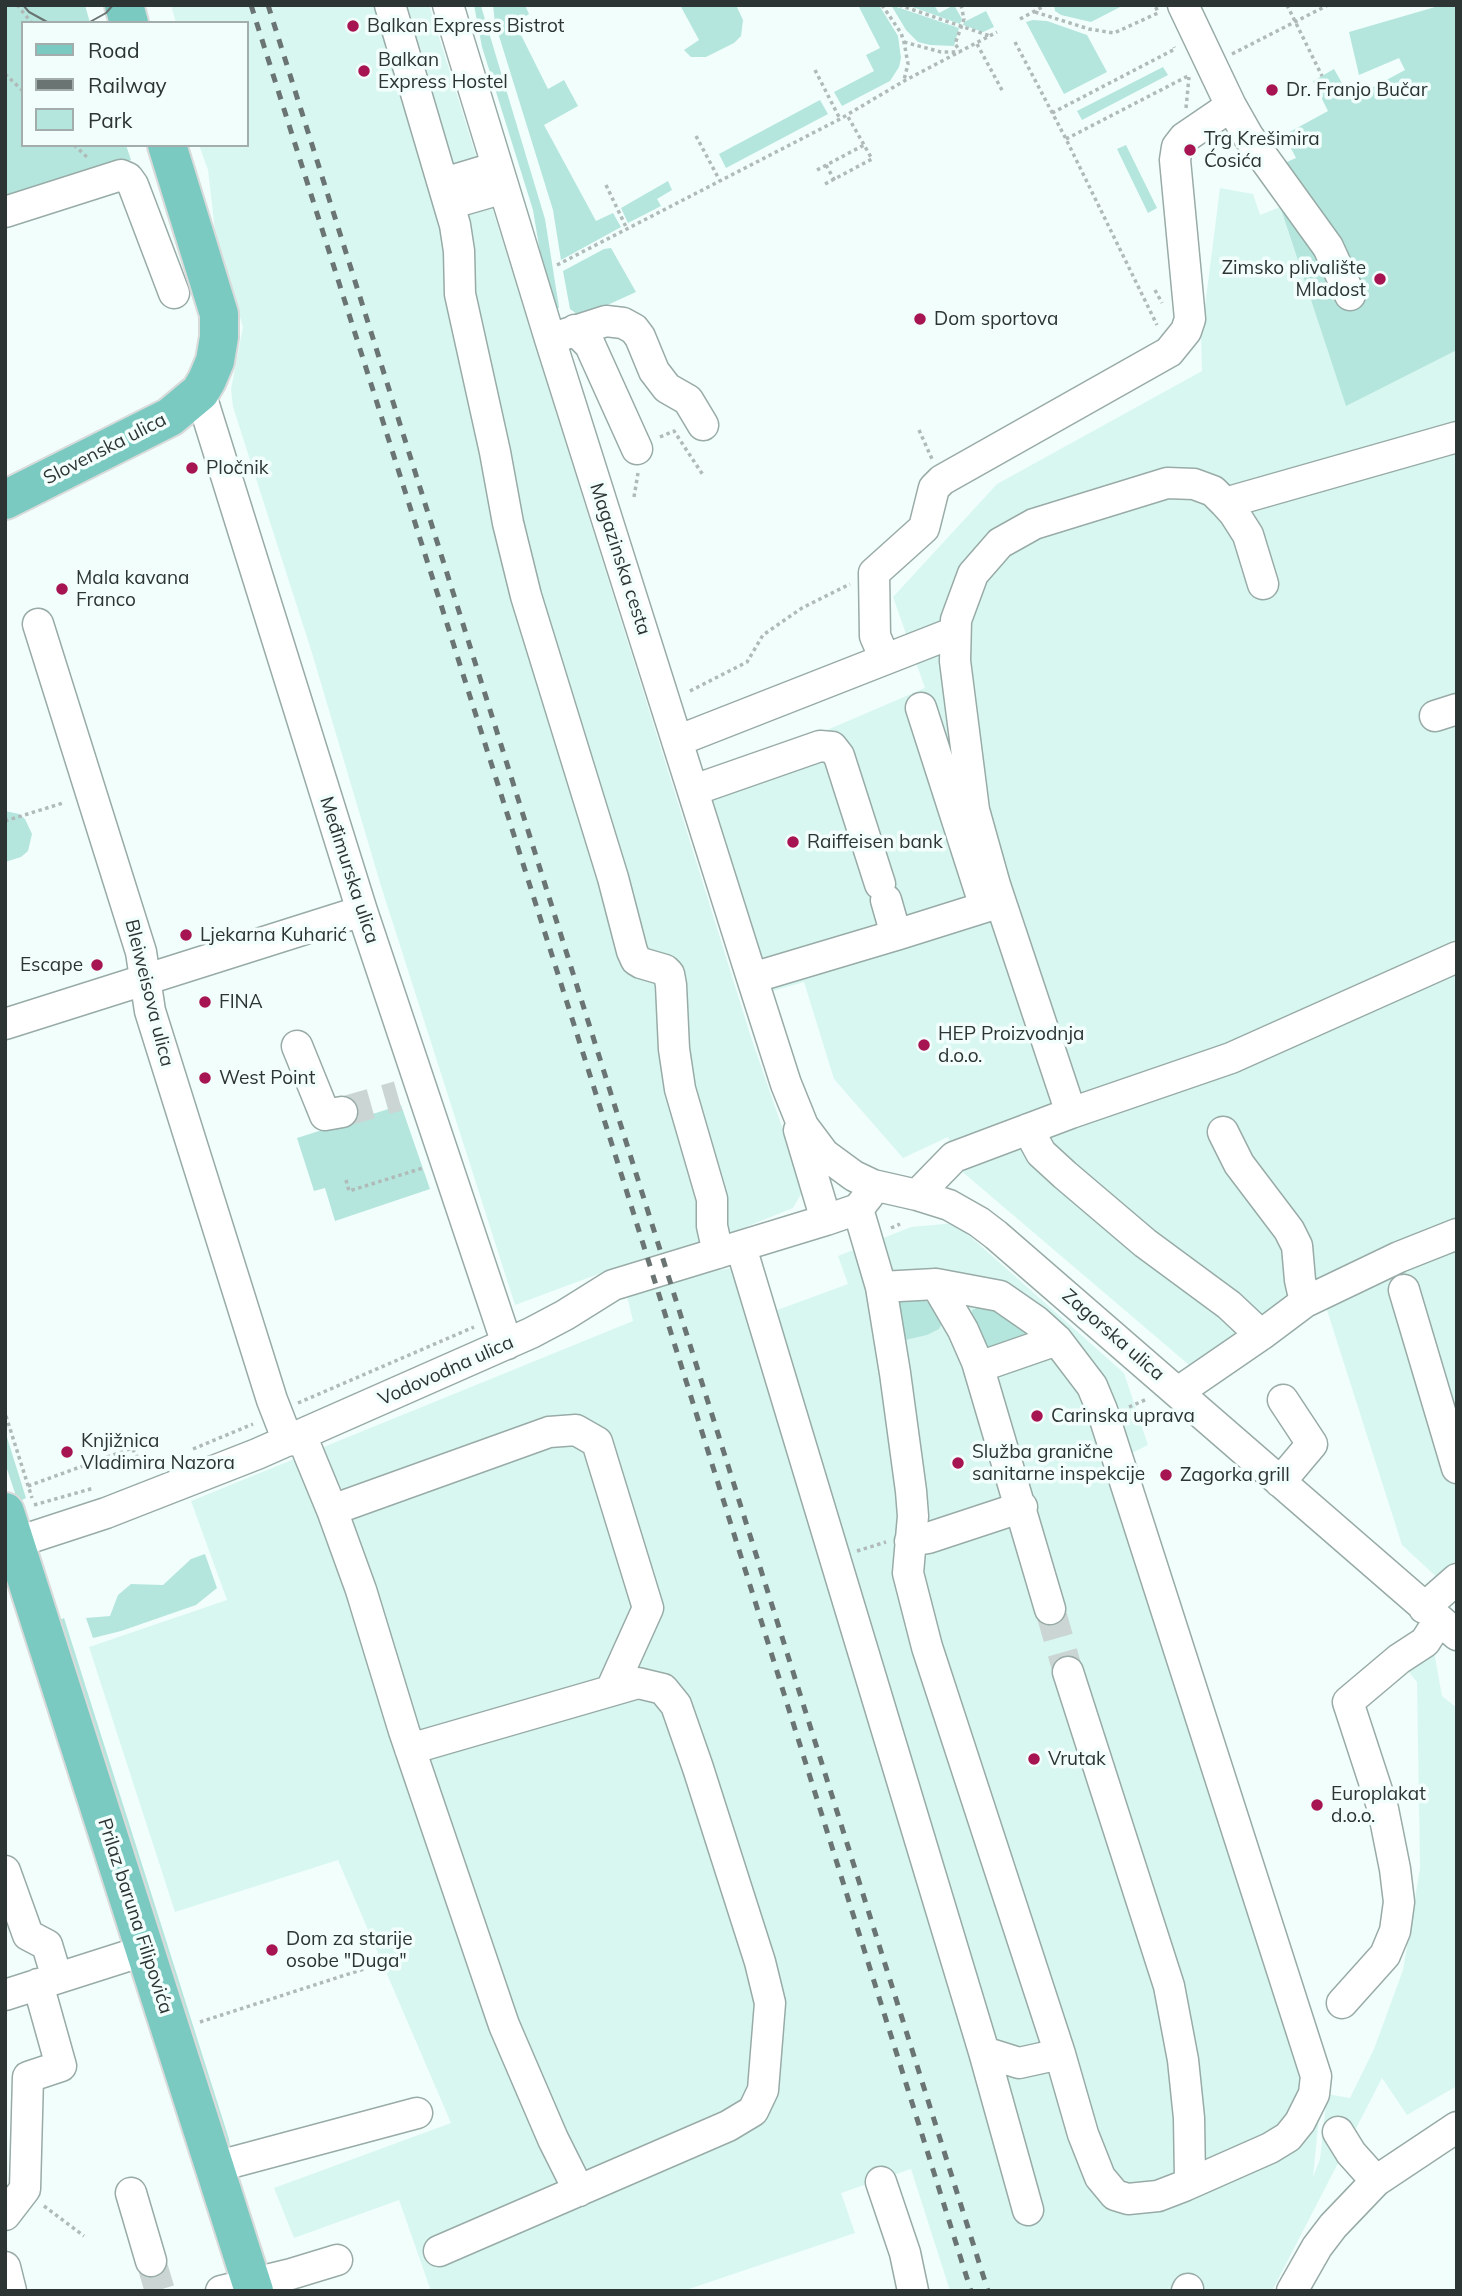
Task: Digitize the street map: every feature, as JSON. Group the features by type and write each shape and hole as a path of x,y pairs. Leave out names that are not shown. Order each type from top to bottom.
{"main road":[{"path":"168,147 219,314 215,361 200,392"},
{"name":"Slovenska ulica","path":"5,500 170,417 200,392"},
{"name":"Prilaz baruna Filipovića","path":"16,1529 215,2167 242,2288"}],"street":[{"path":"390,5 446,193 459,251 460,294 526,596 632,951 636,960 665,970 669,974 674,1049 680,1089 712,1199 712,1226 729,1250 984,2052 1028,2210"},
{"name":"Magazinska cesta","path":"448,5 500,177 562,335 677,741 796,1112 806,1159 827,1220"},
{"path":"1168,14 1198,66 1231,106 1248,136 1328,247 1350,295"},
{"path":"885,659 875,636 874,573 924,528 934,488 942,480 1169,352 1180,340 1190,319 1175,160 1177,147 1184,138 1231,106"},
{"path":"5,212 121,175 128,178 174,293"},
{"path":"446,193 500,177"},
{"path":"562,335 613,320 634,329 654,371 667,388 688,400 703,425"},
{"path":"562,335 590,345 638,449"},
{"name":"Međimurska ulica","path":"200,392 362,911 410,1093 506,1344"},
{"path":"1225,503 1457,437"},
{"path":"1071,1113 995,885 974,810 955,661 956,620 973,574 1000,543 1034,524 1167,483 1194,484 1213,491 1225,503 1248,535 1263,584"},
{"name":"Bleiweisova ulica","path":"38,624 141,952 150,1011 272,1401 332,1510 361,1590 410,1749 504,2025 552,2139 579,2191"},
{"path":"677,741 956,632"},
{"path":"752,978 985,906 921,708"},
{"path":"694,790 820,746 832,747 839,756 896,935"},
{"path":"5,1024 362,911"},
{"path":"917,1195 954,1157 1231,1058 1457,957"},
{"path":"297,1046 325,1115 342,1112"},
{"name":"Magazinska cesta","path":"796,1112 811,1139 843,1169 866,1197"},
{"path":"1028,1129 1041,1153 1065,1175 1145,1243 1229,1305 1261,1335"},
{"path":"1223,1132 1238,1164 1289,1230 1297,1246 1304,1302"},
{"name":"Zagorska ulica","path":"866,1197 917,1195 949,1205 979,1222 1056,1285 1440,1621"},
{"path":"866,1197 911,1476 913,1516 908,1573 927,1647 1060,2054 1083,2134 1100,2177 1115,2195 1128,2199 1158,2196 1270,2148 1287,2137 1300,2122 1314,2094 1317,2076 1092,1386 1057,1340 1036,1321 1000,1296 936,1284 881,1287"},
{"name":"Vodovodna ulica","path":"16,1529 172,1489 506,1344 565,1315 613,1285 827,1220 866,1197"},
{"path":"1178,1392 1304,1302 1399,1257 1457,1234"},
{"path":"936,1284 963,1329 979,1367 1050,1609"},
{"path":"1404,1290 1447,1400 1457,1468"},
{"path":"979,1367 1057,1340"},
{"path":"1280,1482 1312,1444 1283,1400"},
{"path":"332,1510 549,1432 576,1430 597,1442 648,1608 611,1690"},
{"path":"910,1541 928,1538 1021,1507"},
{"path":"1342,2003 1385,1955 1395,1931 1399,1902 1383,1809 1348,1702 1399,1659 1425,1642 1440,1621 1457,1579"},
{"path":"1068,1672 1169,1986 1183,2060 1189,2118 1191,2172 1190,2179 1184,2186"},
{"path":"410,1749 611,1690 638,1684 663,1689 676,1705 760,1962 770,2003 763,2090 753,2111 728,2126 439,2251"},
{"path":"5,1871 29,1935 47,1944 47,1981 61,2066 17,2081 24,2191 5,2215"},
{"path":"5,1995 146,1950"},
{"path":"984,2052 1019,2063 1060,2054"},
{"path":"215,2167 416,2113"},
{"path":"1292,2291 1333,2226 1376,2181 1457,2127"},
{"path":"1338,2132 1351,2153 1376,2181"},
{"path":"881,2182 905,2253 913,2291"},
{"path":"131,2193 151,2261"},
{"path":"242,2288 337,2260"},
{"path":"5,2267 11,2291"}],"path":[{"path":"17,5 30,21"},
{"path":"882,5 904,42 908,64 904,81"},
{"path":"899,5 990,36"},
{"path":"961,5 964,19 955,44 961,52"},
{"path":"1020,19 1045,5"},
{"path":"1155,5 1168,14"},
{"path":"1287,5 1322,76"},
{"path":"1066,139 1189,77 1198,66 1328,5"},
{"path":"1035,12 1089,29 1114,33 1168,14"},
{"path":"557,265 840,119 904,81 997,33"},
{"path":"1170,37 1180,58"},
{"path":"904,42 941,51 961,52"},
{"path":"1015,42 1144,295"},
{"path":"977,44 1003,92"},
{"path":"1052,113 1175,49"},
{"path":"815,70 840,119"},
{"path":"5,74 21,89"},
{"path":"825,184 872,159 847,115"},
{"path":"696,135 720,181"},
{"path":"817,170 864,145"},
{"path":"76,147 90,160"},
{"path":"826,165 836,183"},
{"path":"606,185 627,229"},
{"path":"919,430 930,455"},
{"path":"664,435 674,431 703,475"},
{"path":"690,691 747,662 763,635 802,608 874,573"},
{"path":"5,821 63,803"},
{"path":"346,1180 349,1191 428,1166"},
{"path":"891,1228 900,1224"},
{"path":"293,1405 477,1326"},
{"path":"6,1416 28,1486 132,1448 145,1470 136,1474"},
{"path":"193,1449 260,1420"},
{"path":"16,1529 34,1505 106,1485"},
{"path":"200,2022 367,1968"},
{"path":"24,2191 84,2236"}],"shaded area":[{"path":"171,5 429,5 751,1037 790,1150 801,1194 793,1208 741,1229 620,1266 515,1305 381,886 312,653 233,407 231,389 243,327 216,239 208,170 200,147 248,147 248,21 175,21"},
{"path":"1220,188 1253,194 1260,215 1280,207 1346,405 1457,350 1457,1596 1402,1545 1326,1307 1299,1325 1202,1376 959,1169 948,1137 903,1158 834,1079 804,982 769,992 701,784 925,688 893,597 997,484 1202,371 1201,337"},
{"path":"955,1223 1124,1373 1148,1445 1122,1458 1323,2077 1313,2177 1320,2159 1327,2094 1350,2098 1374,2049 1403,1970 1420,1868 1417,1682 1408,1671 1433,1646 1442,1696 1457,1708 1457,2086 1407,2115 1382,2078 1272,2291 950,2291 911,2169 841,2193 855,2233 683,2291 431,2291 399,2200 294,2238 274,2188 451,2123 338,1860 175,1912 89,1647 227,1600 191,1501 633,1321 626,1292 696,1273 733,1268 750,1320 848,1284 838,1256 911,1227"}],"green space":[{"path":"5,5 85,5 89,21 21,21 21,147 127,147 131,160 5,200"},
{"path":"474,5 481,6 545,219 559,308 556,309 541,258 533,210 482,47"},
{"path":"493,5 525,5 529,14 515,23 548,89 564,80 578,106 544,125 596,221 613,213 621,227 561,260 553,210 495,23"},
{"path":"680,5 736,5 743,20 741,36 734,43 706,57 691,57 684,50 699,40"},
{"path":"858,5 879,5 898,36 901,58 890,81 842,106 834,92 874,71 866,55 880,48"},
{"path":"891,5 959,28 954,46 918,42 906,30"},
{"path":"907,5 934,5 939,13 954,5 962,19 960,24"},
{"path":"1054,5 1124,5 1091,22 1061,15 1055,11"},
{"name":"Zimsko plivalište Mladost","path":"1442,5 1457,5 1457,350 1346,406 1268,170 1296,158 1284,135 1328,111 1313,81 1334,69 1351,99 1405,70 1399,58 1359,75 1349,32"},
{"path":"986,11 994,27 983,32 963,25 964,22"},
{"path":"1047,21 1087,35 1107,72 1064,94 1026,22"},
{"path":"1163,67 1168,75 1082,120 1077,111"},
{"path":"820,100 828,114 726,168 719,154"},
{"path":"1126,145 1157,208 1148,213 1117,149"},
{"path":"668,181 672,190 657,199 661,206 628,223 621,208"},
{"path":"611,248 636,292 581,317 570,309 563,271 604,249"},
{"path":"5,811 19,814 25,819 32,834 28,851 21,857 5,862"},
{"path":"401,1105 430,1189 335,1221 325,1188 314,1191 297,1138"},
{"path":"917,1297 931,1304 943,1321 939,1329 927,1335 905,1340 910,1384 897,1301"},
{"path":"986,1304 1027,1329 1028,1339 986,1354 971,1318 972,1310"},
{"path":"5,1431 26,1498 18,1502 5,1463"},
{"path":"205,1554 217,1588 196,1605 93,1638 86,1618 110,1616 118,1595 131,1584 163,1585 191,1559"},
{"path":"64,1618 230,2146 225,2143 57,1621"}],"tunnel":[{"path":"342,1112 398,1096"},
{"path":"1050,1609 1068,1672"},
{"path":"151,2261 160,2291"}],"tram line":[{"path":"23,5 29,12 45,21"},
{"path":"92,21 106,13 113,5"}],"railway":[{"path":"251,5 971,2291"},
{"path":"268,5 988,2291"}],"place":[{"name":"Balkan Express Bistrot","path":"353,26"},
{"name":"Balkan Express Hostel","path":"364,71"},
{"name":"Dr. Franjo Bučar","path":"1272,90"},
{"name":"Trg Krešimira Ćosića","path":"1190,150"},
{"name":"Zimsko plivalište Mladost","path":"1380,279"},
{"name":"Dom sportova","path":"920,319"},
{"name":"Pločnik","path":"192,468"},
{"name":"Mala kavana Franco","path":"62,589"},
{"name":"Raiffeisen bank","path":"793,842"},
{"name":"Ljekarna Kuharić","path":"186,935"},
{"name":"Escape","path":"97,965"},
{"name":"FINA","path":"205,1002"},
{"name":"HEP Proizvodnja d.o.o.","path":"924,1045"},
{"name":"West Point","path":"205,1078"},
{"name":"Carinska uprava","path":"1037,1416"},
{"name":"Knjižnica Vladimira Nazora","path":"67,1452"},
{"name":"Služba granične sanitarne inspekcije","path":"958,1463"},
{"name":"Zagorka grill","path":"1166,1475"},
{"name":"Vrutak","path":"1034,1759"},
{"name":"Europlakat d.o.o.","path":"1317,1805"},
{"name":"Dom za starije osobe \"Duga\"","path":"272,1950"}]}
